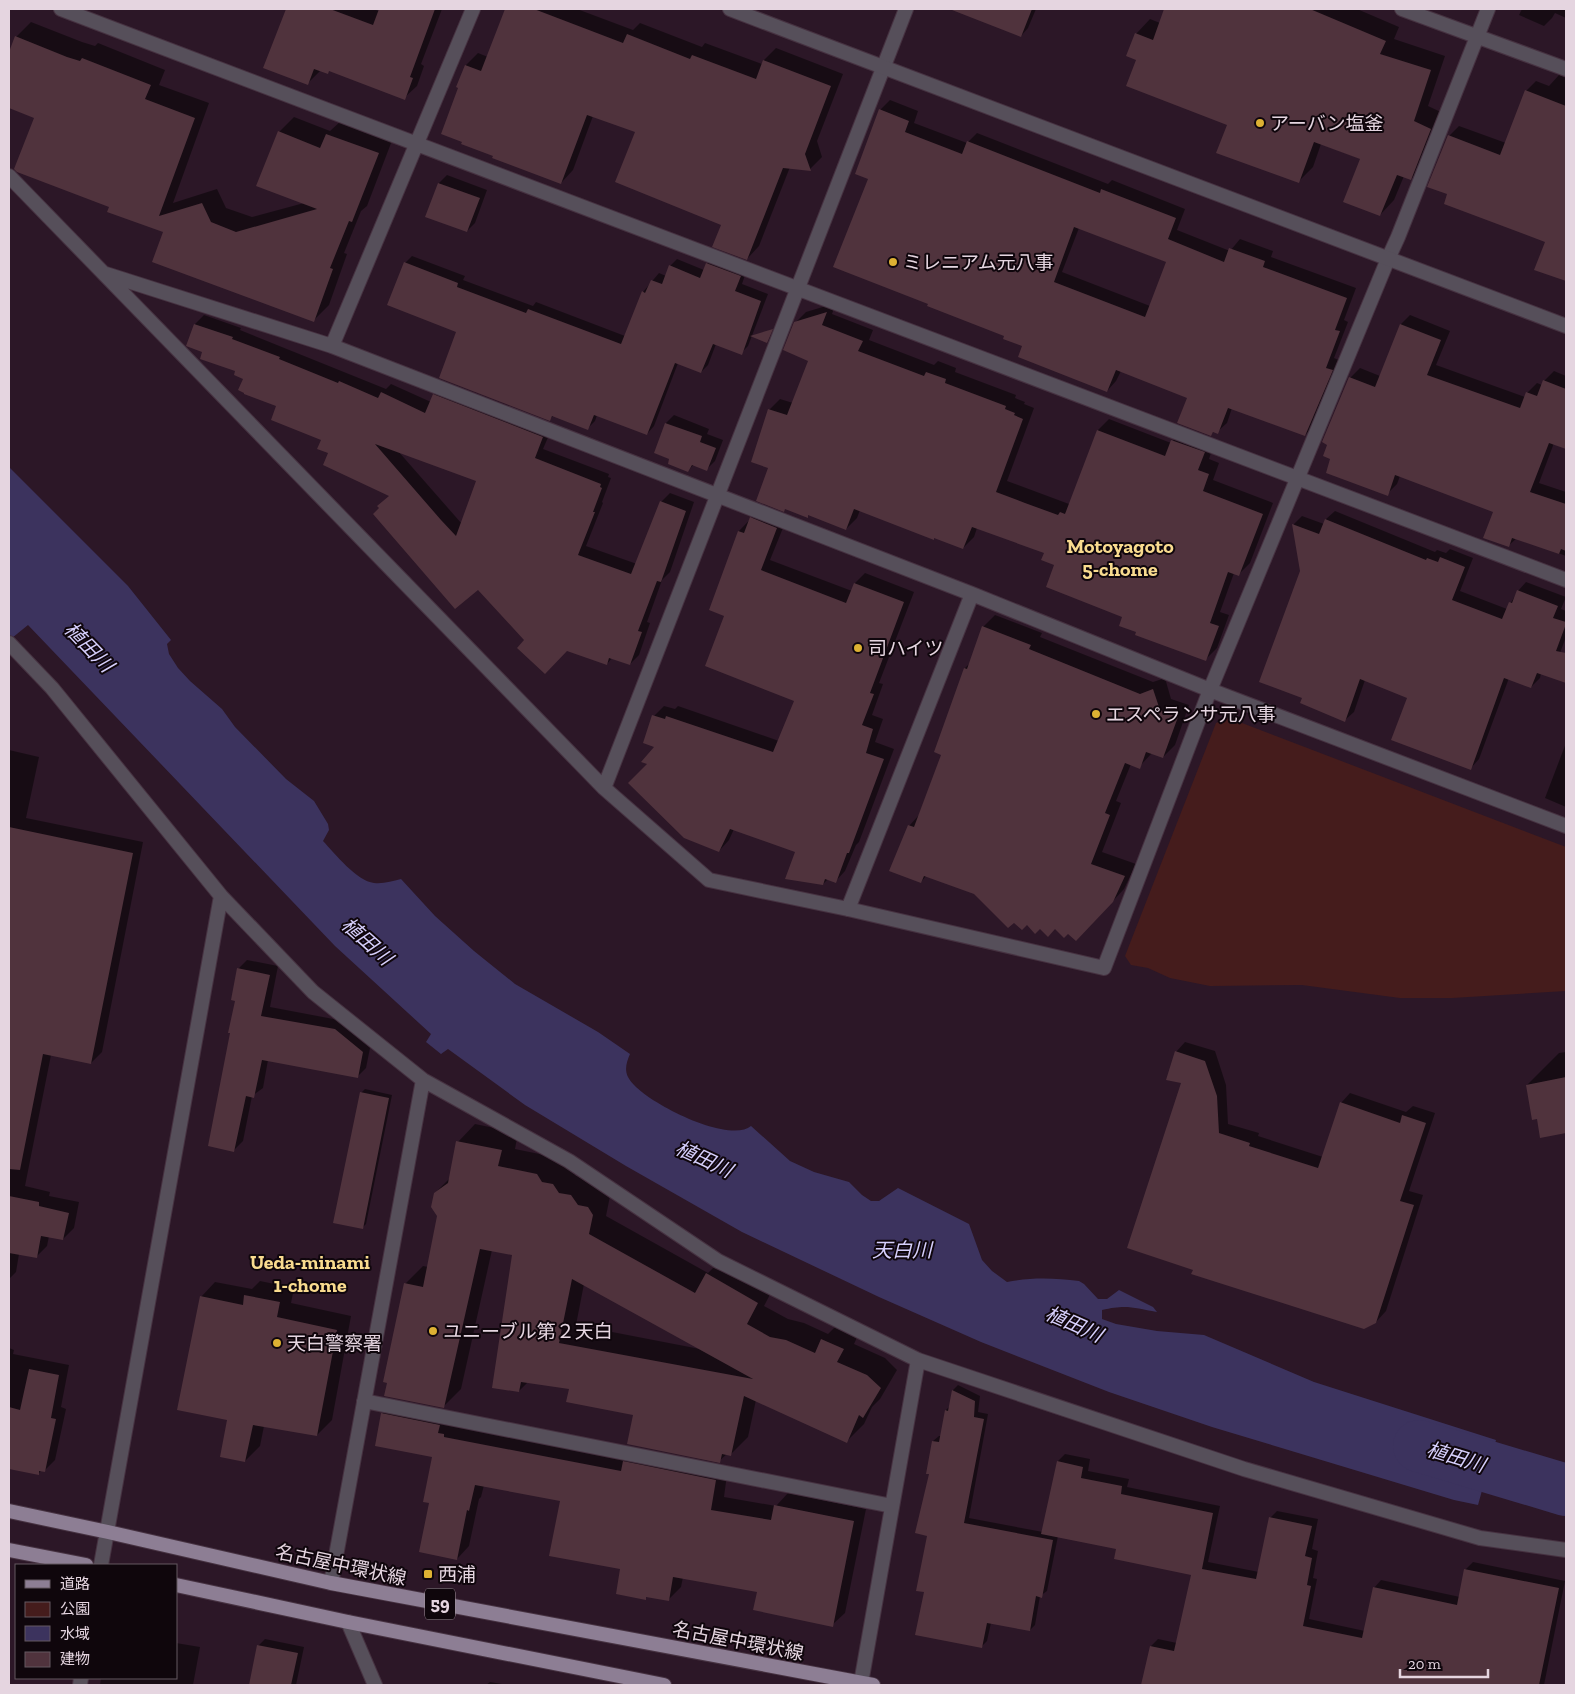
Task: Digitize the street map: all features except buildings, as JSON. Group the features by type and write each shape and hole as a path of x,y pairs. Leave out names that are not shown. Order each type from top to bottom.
{"main road":[{"name":"名古屋中環状線","path":"9,1511 331,1583 867,1684"},
{"path":"9,1550 81,1564"},
{"name":"59","path":"178,1584 348,1622 664,1685"}],"street":[{"path":"61,9 1566,580"},
{"path":"332,346 473,9"},
{"path":"730,9 1566,326"},
{"path":"604,788 906,9"},
{"path":"1402,9 1566,69"},
{"path":"9,176 604,788 709,880 848,909 1104,968 1210,690 1398,237 1488,9"},
{"path":"104,273 332,346 972,594 1210,690 1566,826"},
{"path":"848,909 972,594"},
{"path":"9,643 52,688 221,896 313,992 423,1080 570,1161 718,1261 918,1360 1244,1469 1452,1530 1480,1538 1566,1550"},
{"path":"101,1564 221,896"},
{"path":"331,1583 423,1080"},
{"path":"867,1684 892,1506 918,1360"},
{"path":"364,1401 892,1506"},
{"path":"348,1622 375,1685"}],"green space":[{"path":"1229,718 1566,847 1566,991 1452,998 1400,998 1302,985 1210,986 1170,978 1148,968 1131,965 1125,956 1216,723"}],"water":[{"name":"天白川","path":"9,467 128,586 171,640 167,644 169,654 178,668 222,709 235,727 286,779 314,801 328,824 329,830 323,841 347,866 367,881 374,883 385,883 401,879 435,916 515,984 598,1032 630,1054 626,1068 628,1077 649,1097 666,1108 705,1125 724,1130 740,1130 751,1126 790,1161 814,1172 849,1182 871,1201 879,1201 898,1188 969,1224 982,1260 992,1271 1007,1282 1043,1278 1079,1281 1098,1299 1107,1299 1119,1290 1153,1307 1157,1312 1130,1307 1118,1307 1102,1310 1102,1319 1116,1324 1157,1331 1204,1335 1314,1382 1496,1440 1478,1505 1454,1500 1212,1427 1109,1392 981,1342 879,1297 742,1232 626,1166 525,1105 448,1049 441,1054 426,1042 431,1034 335,946 28,625 12,638 9,634"}],"waterway":[{"name":"植田川","path":"1419,1446 1566,1490"}],"place":[{"name":"アーバン塩釜","path":"1260,123"},
{"name":"ミレニアム元八事","path":"893,262"},
{"name":"司ハイツ","path":"858,648"},
{"name":"エスペランサ元八事","path":"1096,714"},
{"name":"ユニーブル第２天白","path":"433,1331"},
{"name":"天白警察署","path":"277,1343"},
{"name":"西浦","path":"428,1574"}],"district":[{"name":"Motoyagoto 5-chome","path":"1120,558"},
{"name":"Ueda-minami 1-chome","path":"310,1274"}]}
